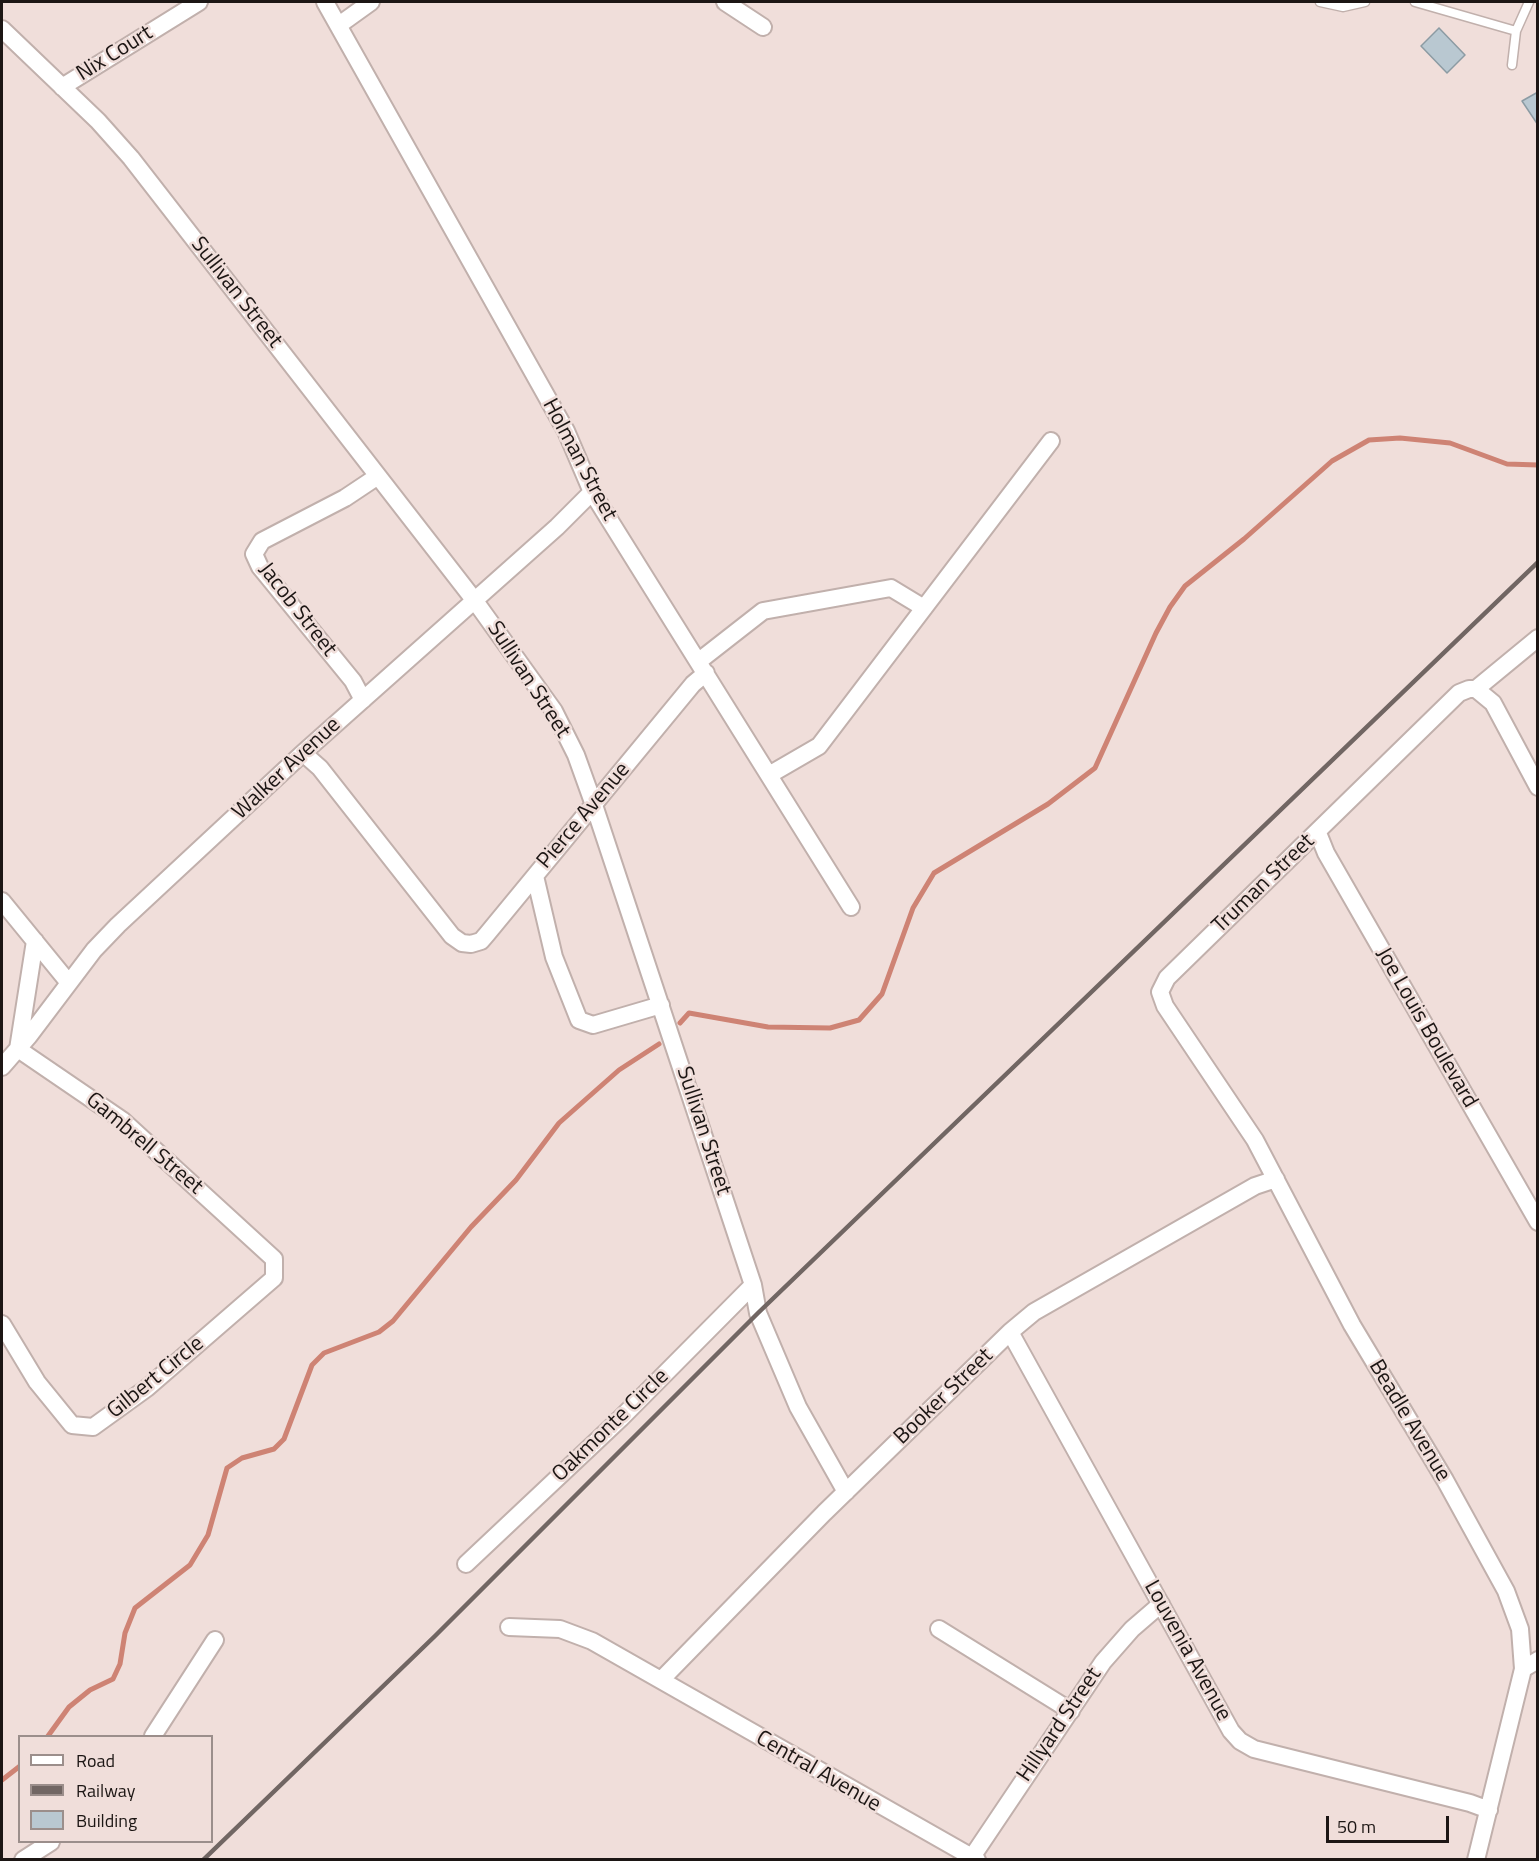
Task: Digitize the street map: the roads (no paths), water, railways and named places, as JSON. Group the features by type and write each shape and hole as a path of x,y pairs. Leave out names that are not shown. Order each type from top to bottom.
{"street":[{"name":"Nix Court","path":"62,87 199,2"},
{"name":"Holman Street","path":"325,2 566,431 592,492 851,907"},
{"path":"339,25 371,2"},
{"path":"725,2 763,27"},
{"name":"Sullivan Street","path":"2,29 130,158 475,601 554,711 576,755 594,805 753,1285 758,1313 798,1407 846,1492"},
{"path":"769,775 819,746 1051,441"},
{"name":"Jacob Street","path":"363,699 353,681 260,567 254,554 262,541 345,498 378,476"},
{"name":"Walker Avenue","path":"2,1066 18,1049 94,950 118,925 303,753 475,601 592,492"},
{"name":"Pierce Avenue","path":"303,753 320,768 456,940 471,944 481,941 693,684 702,667 763,611 891,588 924,608"},
{"name":"Truman Street","path":"1276,1179 1255,1140 1165,1006 1160,992 1167,978 1459,693 1476,689 1538,638"},
{"path":"1476,689 1493,703 1538,787"},
{"name":"Joe Louis Boulevard","path":"1318,833 1326,853 1538,1222"},
{"path":"535,876 554,957 579,1020 593,1024 661,1005"},
{"path":"2,901 69,983"},
{"path":"18,1049 35,941"},
{"name":"Gambrell Street","path":"18,1049 122,1120 263,1248"},
{"name":"Booker Street","path":"661,1680 846,1492 1010,1332 1060,1296 1255,1186 1276,1179"},
{"name":"Beadle Avenue","path":"1276,1179 1352,1325 1446,1480 1506,1591 1520,1629 1530,1664 1476,1860"},
{"name":"Gilbert Circle","path":"2,1324 37,1382 72,1425 93,1427 147,1388 274,1278 274,1259 263,1248"},
{"name":"Oakmonte Circle","path":"466,1564 620,1419 753,1285"},
{"name":"Louvenia Avenue","path":"1010,1332 1231,1731 1240,1741 1254,1749 1470,1803 1489,1810"},
{"name":"Hillyard Street","path":"975,1858 1110,1653 1161,1604"},
{"name":"Central Avenue","path":"509,1627 543,1627 574,1634 661,1680 729,1721 975,1858"},
{"path":"939,1629 1071,1711"},
{"path":"154,1735 215,1640"},
{"path":"23,1860 49,1843"}],"lane":[{"path":"1320,2 1343,7 1365,2"},
{"path":"1415,2 1516,32"},
{"path":"1512,65 1516,32 1529,2"}],"waterway":[{"path":"680,1023 689,1013 768,1027 830,1028 859,1020 882,994 913,908 934,873 1048,804 1095,768 1156,633 1185,586 1244,539 1332,461 1369,440 1400,438 1450,443 1507,464 1538,465"},
{"path":"49,1735 69,1707 90,1690 113,1679 120,1664 125,1633 135,1608 190,1565 208,1535 227,1468 242,1458 274,1449 284,1439 312,1365 324,1353 379,1332 393,1321 471,1227 516,1180 559,1123 619,1070 659,1044"},
{"path":"2,1780 18,1768"}],"railway":[{"path":"203,1860 435,1636 758,1313 1538,562"}]}
